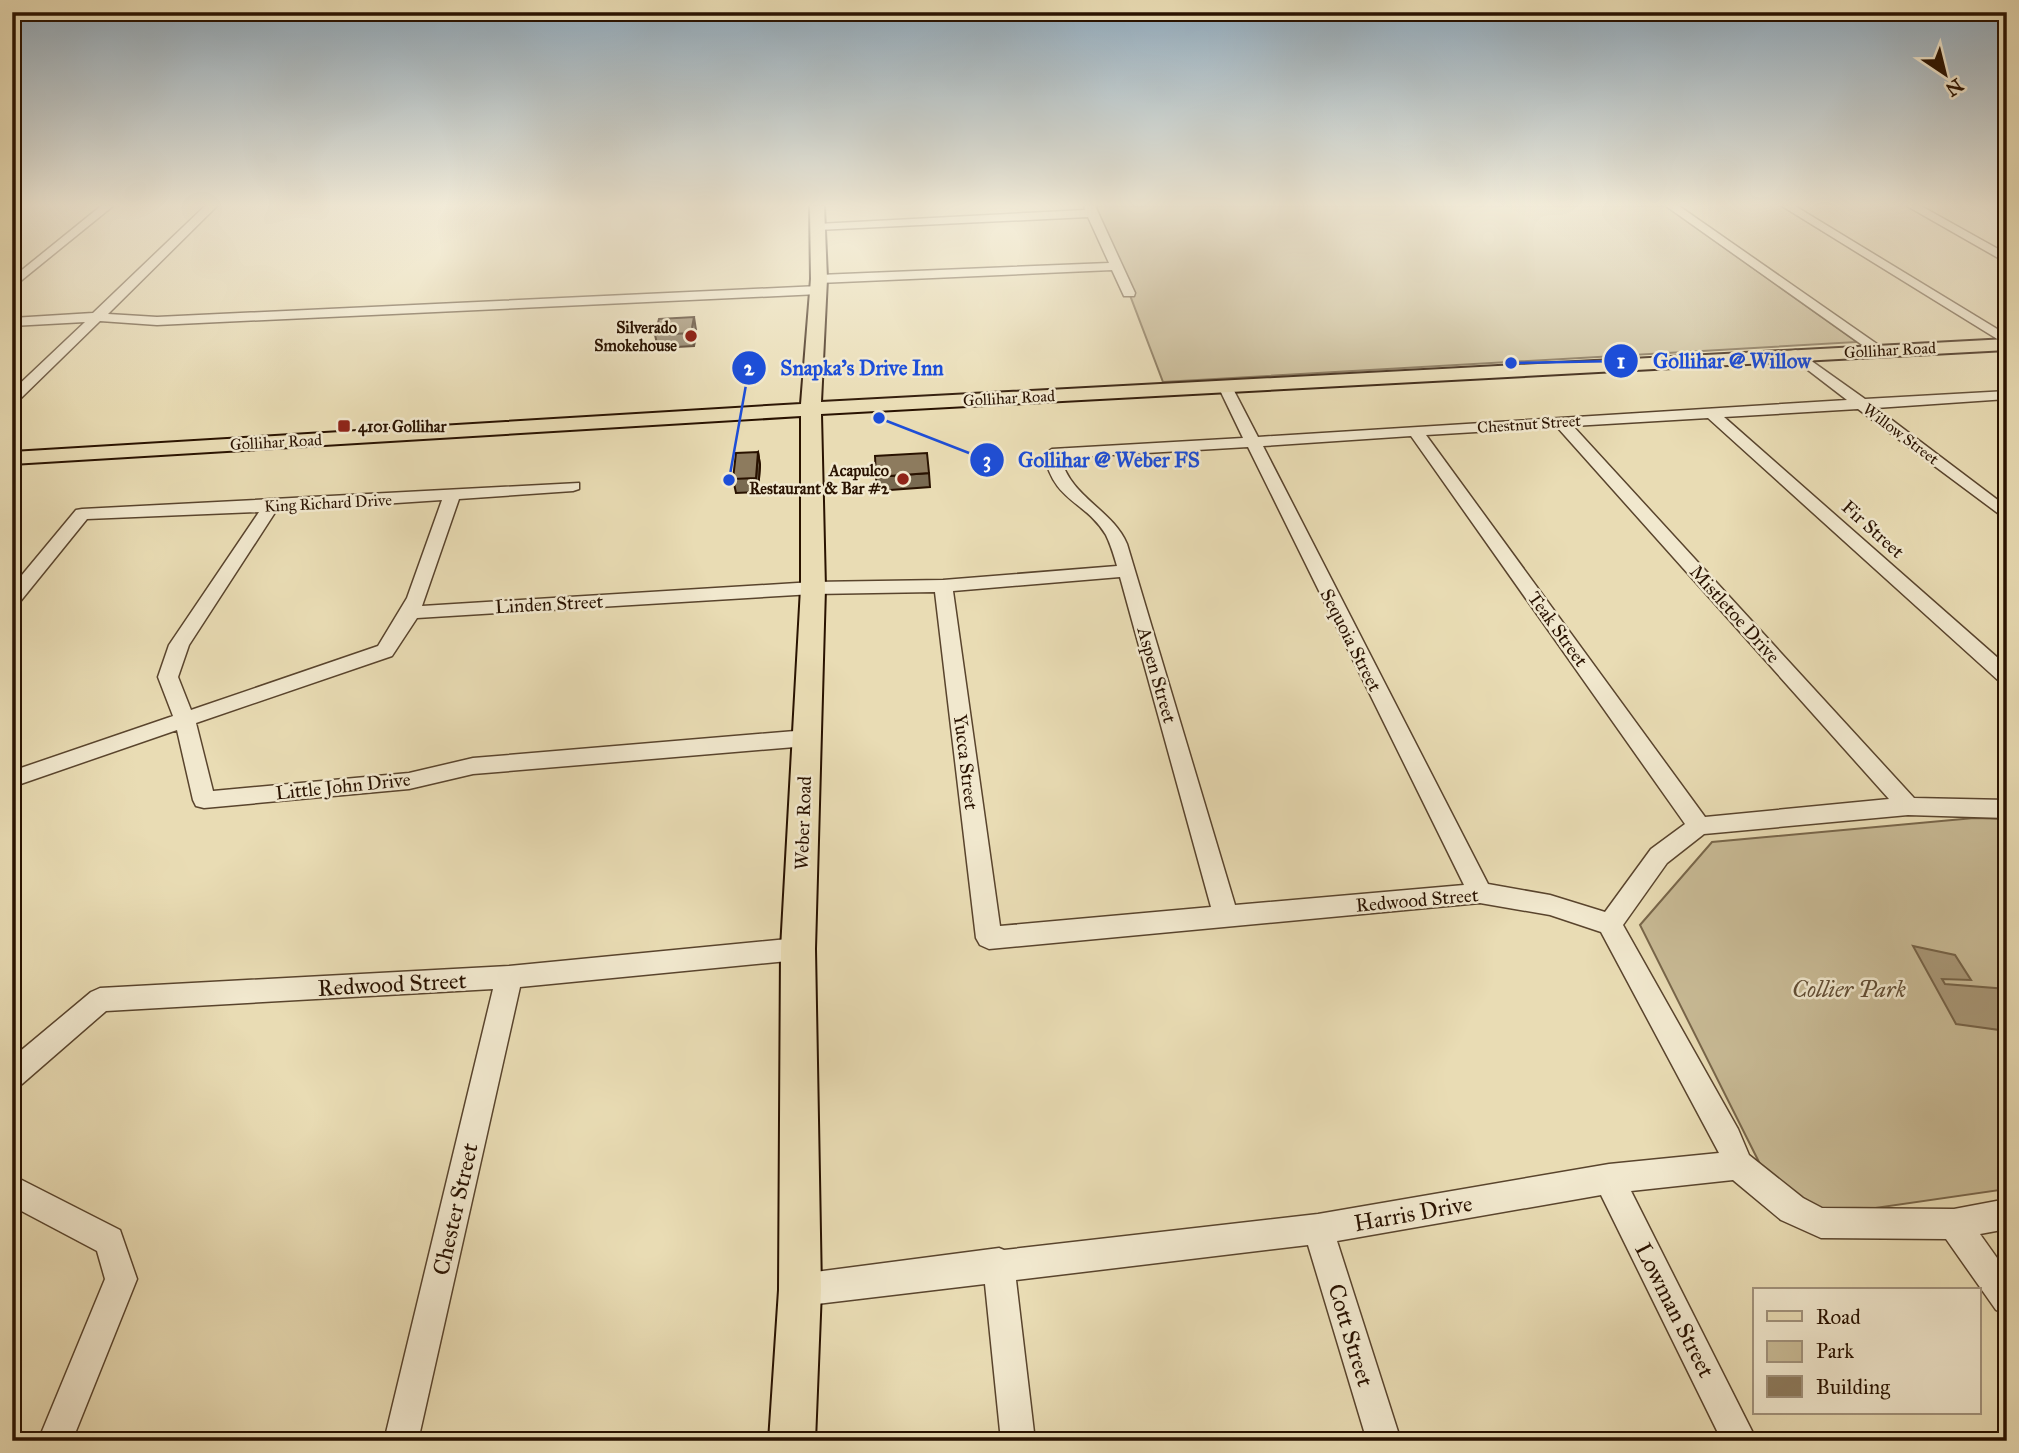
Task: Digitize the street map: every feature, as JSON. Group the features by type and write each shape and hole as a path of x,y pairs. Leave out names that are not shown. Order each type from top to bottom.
{"main road":[{"name":"Weber Road","path":"792,1441 800,1290 798,949 813,588 811,409 819,274"},
{"name":"Gollihar Road","path":"12,458 811,409 2007,343"}],"street":[{"path":"12,399 141,274"},
{"path":"12,321 95,317 157,321 978,274"},
{"path":"1120,274 1129,293"},
{"path":"1769,274 1880,351"},
{"path":"1896,274 2007,343"},
{"name":"Willow Street","path":"1796,354 2007,515"},
{"name":"Sequoia Street","path":"1224,386 1479,893"},
{"name":"Chestnut Street","path":"1052,454 2006,395"},
{"name":"Fir Street","path":"1711,413 2007,677"},
{"name":"Mistletoe Drive","path":"1562,422 1908,806"},
{"name":"Teak Street","path":"1416,432 1699,826"},
{"name":"Aspen Street","path":"1052,454 1055,473 1066,490 1113,532 1127,571 1226,918"},
{"name":"King Richard Drive","path":"12,599 82,514 271,506 573,486"},
{"path":"12,779 385,650 399,635 409,612 452,495"},
{"name":"Little John Drive","path":"271,506 179,646 168,677 185,720 204,800 409,780 473,766 807,738"},
{"name":"Linden Street","path":"409,612 813,588 943,586 1127,571"},
{"name":"Yucca Street","path":"943,586 989,938"},
{"path":"2007,809 1908,806 1699,826 1658,856 1610,924 1728,1139 1738,1164 1792,1209 1821,1223 1954,1224 2007,1214"},
{"name":"Redwood Street","path":"989,938 1479,893 1550,905 1610,924"},
{"name":"Redwood Street","path":"12,1075 100,1000 509,977 798,949"},
{"name":"Chester Street","path":"401,1441 509,977"},
{"name":"Harris Drive","path":"800,1290 999,1264 1318,1229 1609,1179 1738,1164"},
{"name":"Lowman Street","path":"1609,1179 1740,1441"},
{"path":"12,1189 109,1241 121,1279 55,1441"},
{"path":"1954,1224 2007,1299"},
{"name":"Cott Street","path":"1318,1229 1384,1441"},
{"path":"999,1264 1018,1441"}],"green space":[{"path":"1122,274 1761,274 1857,342 1163,382"},
{"name":"Collier Park","path":"1974,818 2007,819 2007,1189 1827,1215 1766,1176 1640,925 1712,842"}],"shaded area":[{"path":"1913,946 1955,955 1971,980 1942,979 1945,984 2007,989 2007,1031 1956,1024"}],"building":[{"path":"694,317 691,333 655,335 659,319"},
{"path":"758,452 756,478 733,479 736,453"},
{"path":"927,453 929,473 876,477 875,456"}],"place":[{"name":"Silverado Smokehouse","path":"691,336"},
{"name":"Gollihar @ Willow","path":"1511,363"},
{"name":"Gollihar @ Weber FS","path":"879,418"},
{"name":"4101 Gollihar","path":"344,426"},
{"name":"Acapulco Restaurant & Bar #2","path":"903,479"},
{"name":"Snapka's Drive Inn","path":"729,480"}]}
